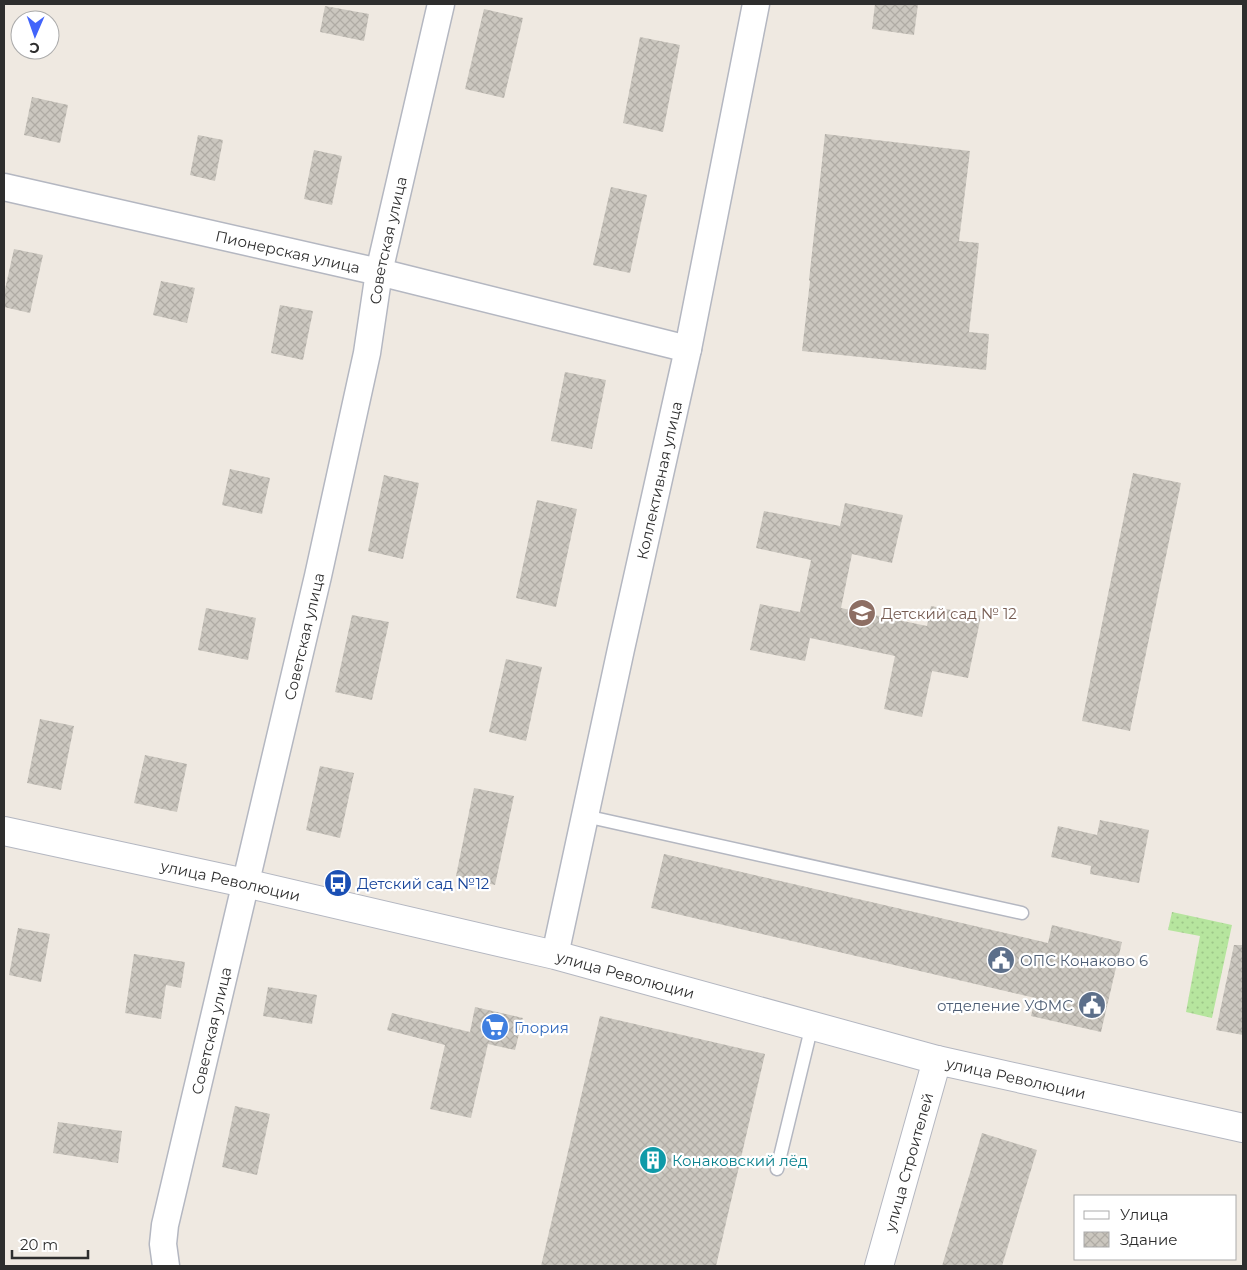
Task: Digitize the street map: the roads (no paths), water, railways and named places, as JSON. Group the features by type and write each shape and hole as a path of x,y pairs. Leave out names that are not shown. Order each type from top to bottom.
{"street":[{"name":"Советская улица","path":"166,1266 163,1244 165,1225 318,576 367,353 379,272 440,4"},
{"name":"Коллективная улица","path":"555,955 688,349 756,4"},
{"name":"Пионерская улица","path":"4,187 379,272 688,349"},
{"name":"улица Революции","path":"4,831 555,955 937,1060 1243,1128"},
{"name":"улица Строителей","path":"879,1266 937,1060"}],"lane":[{"path":"585,816 1022,913"},
{"path":"777,1168 812,1026"}],"place":[{"name":"Детский сад № 12","path":"862,613"},
{"name":"Детский сад №12","path":"338,883"},
{"name":"ОПС Конаково 6","path":"1001,960"},
{"name":"отделение УФМС","path":"1092,1005"},
{"name":"Глория","path":"495,1027"},
{"name":"Конаковский лёд","path":"653,1160"}]}
